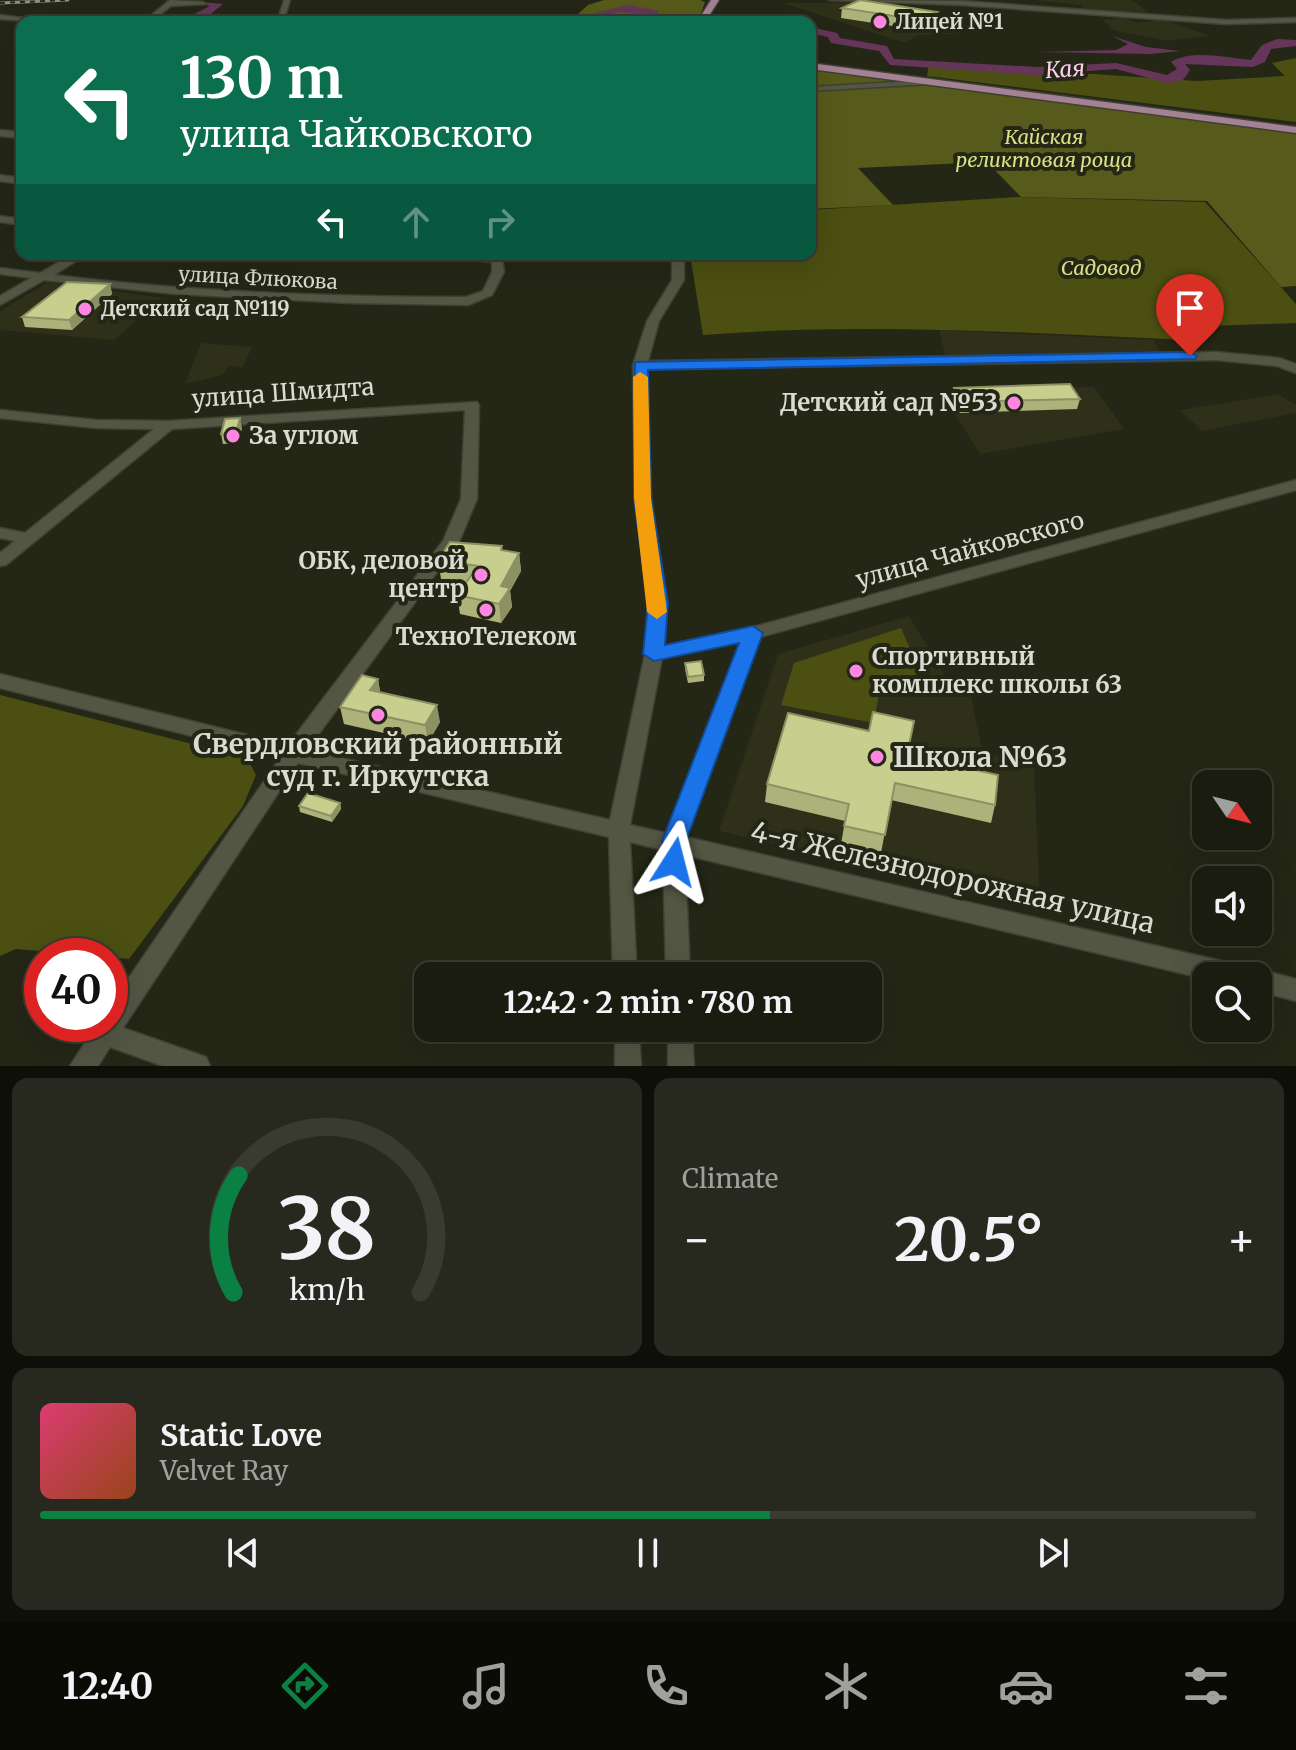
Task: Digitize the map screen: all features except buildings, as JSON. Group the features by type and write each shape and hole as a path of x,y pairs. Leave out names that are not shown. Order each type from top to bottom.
{"main road":[{"path":"710,16 723,0"},
{"path":"816,66 925,80"},
{"path":"816,66 1296,128"}],"street":[{"path":"283,13 287,0"},
{"path":"832,0 961,3 1226,22 1296,20"},
{"path":"154,16 173,2 206,3"},
{"path":"816,89 925,80"},
{"path":"0,301 71,260"},
{"name":"улица Флюкова","path":"0,271 166,291 284,298 468,301 488,293 498,272 498,260"},
{"path":"624,962 619,828 654,654 658,603 643,498 640,365 653,321 678,280 678,260"},
{"path":"640,365 1216,356 1279,362 1296,369"},
{"name":"улица Шмидта","path":"0,561 168,425 472,405 469,499 451,542 293,754"},
{"path":"0,414 96,424 168,425"},
{"name":"улица Чайковского","path":"654,654 753,633 1296,485"},
{"path":"0,533 28,538"},
{"path":"678,962 674,841 753,633"},
{"name":"4-я Железнодорожная улица","path":"0,681 293,754 1192,965"},
{"path":"128,1000 293,754"},
{"path":"1272,984 1296,990"},
{"path":"83,1066 100,1042"},
{"path":"128,1042 197,1066"},
{"path":"627,1042 628,1066"},
{"path":"680,1042 681,1066"}],"shaded area":[{"path":"1032,0 1132,0 1148,12 1085,10 1082,5"},
{"path":"783,3 849,3 961,24 957,34 918,35 905,43"},
{"path":"1116,14 1134,22 1152,22 1145,16 1152,16 1210,36 1167,41 1113,30 1103,20 1116,19"},
{"path":"1112,36 1146,47 1180,51 1150,54 1037,52 1116,50 1128,44"},
{"path":"48,282 163,298 114,340 0,330 0,311"},
{"path":"939,330 1154,340 1161,355 945,356"},
{"path":"201,343 252,347 243,367 228,366 223,375 185,384"},
{"path":"1094,387 1124,429 980,454 940,391"},
{"path":"1278,394 1296,405 1296,413 1202,431 1180,410"},
{"name":"Школа №63","path":"909,616 953,689 970,691 981,746 995,755 1034,762 1040,904 719,831 778,654"}],"green space":[{"path":"604,0 705,2 700,16 576,16 588,5"},
{"path":"1296,58 1296,122 927,76 929,63 1197,81 1285,76 1272,63"},
{"name":"Кайская реликтовая роща","path":"816,69 1296,133 1296,286 1281,287 1207,201 1021,197 987,162 858,168 893,205 816,209"},
{"name":"Садовод","path":"1017,197 1205,202 1296,304 1296,323 1180,327 1187,340 885,329 703,335 691,260 816,260 816,210"},
{"name":"Спортивный комплекс школы 63","path":"901,628 924,680 879,693 874,723 781,705 794,663"},
{"path":"0,695 247,758 256,775 243,806 129,959 128,938 24,938 24,950 16,949 0,956"}],"waterway":[{"name":"Кая","path":"186,0 218,4 204,16"},
{"name":"Кая","path":"591,16 629,8 646,10 655,16"},
{"name":"Кая","path":"816,31 833,35 835,41 883,48 890,62 1036,71 1116,66 1167,79 1179,77 1176,74 1184,70 1177,62 1196,59 1253,64 1261,60 1266,47 1277,42 1296,43"}],"railway":[{"path":"0,3 68,0"}],"slow traffic":[{"path":"640,377 643,498 657,612"}],"place":[{"name":"Лицей №1","path":"880,22"},
{"name":"Детский сад №119","path":"85,309"},
{"name":"Детский сад №53","path":"1014,403"},
{"name":"За углом","path":"233,436"},
{"name":"ОБК, деловой центр","path":"481,575"},
{"name":"ТехноТелеком","path":"486,610"},
{"name":"Спортивный комплекс школы 63","path":"856,671"},
{"name":"Свердловский районный суд г. Иркутска","path":"378,715"},
{"name":"Школа №63","path":"877,757"}],"route":[{"path":"674,862 674,841 753,633 654,654 658,603 643,498 640,365 1190,356"}]}
